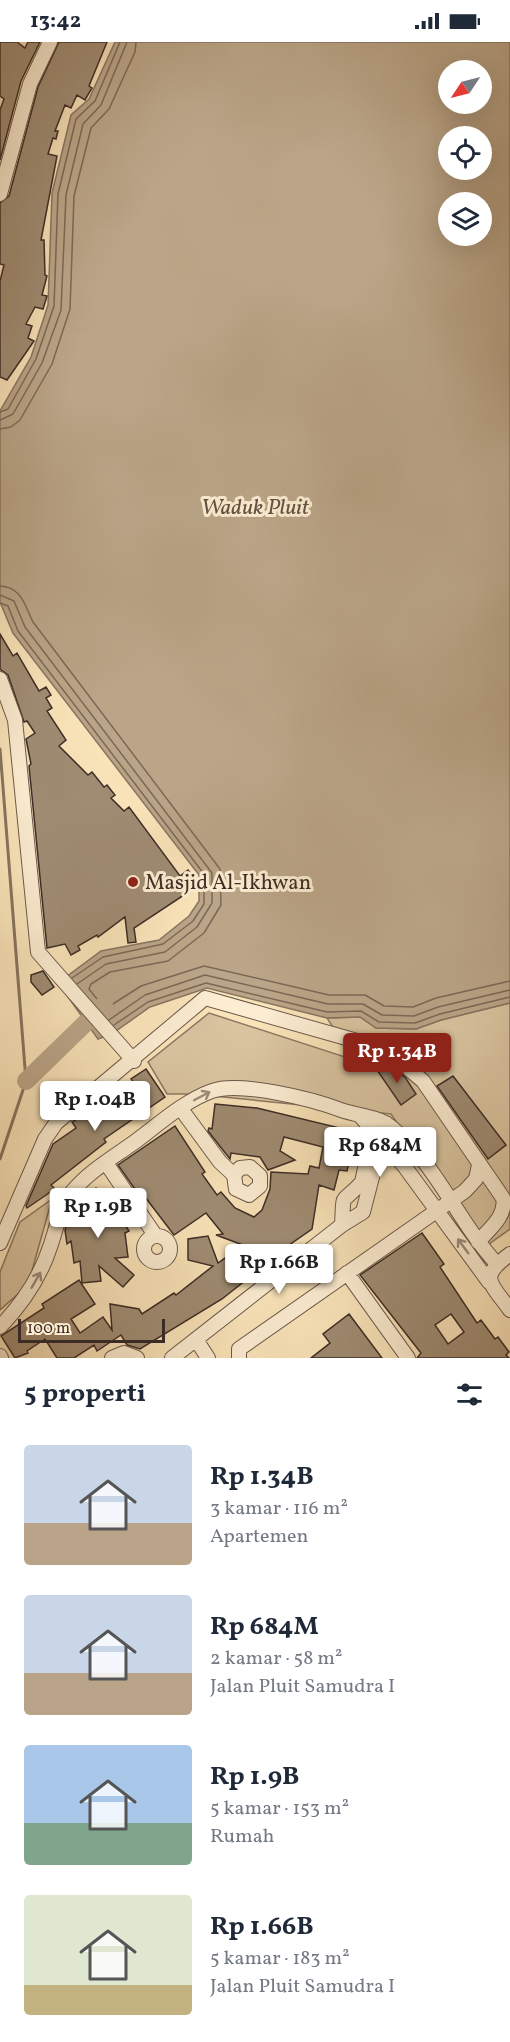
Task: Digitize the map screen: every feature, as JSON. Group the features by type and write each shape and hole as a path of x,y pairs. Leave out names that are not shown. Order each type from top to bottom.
{"street":[{"path":"0,194 30,84 50,42"},
{"path":"0,679 15,720 36,946 40,956 60,976 114,1041 134,1060"},
{"path":"0,1243 50,1131 205,998 357,1041 398,1060 423,1081 503,1198 505,1207 501,1215 478,1242"},
{"path":"0,1327 15,1311 41,1271 64,1203 89,1175 181,1109 212,1091 234,1088 322,1103 361,1117 381,1120 457,1196 478,1242 497,1263"},
{"path":"181,1109 220,1162 234,1175"},
{"path":"361,1117 399,1159 510,1310"},
{"path":"172,1358 197,1341 342,1225 363,1212 363,1190 381,1120"},
{"path":"106,1163 155,1235"},
{"path":"239,1354 347,1273 457,1196 476,1179 479,1165"},
{"path":"342,1225 344,1197 363,1190"},
{"path":"489,1282 490,1271 510,1254"},
{"path":"347,1273 408,1358"},
{"path":"197,1341 208,1358"},
{"path":"112,1358 124,1353 137,1358"}],"shaded area":[{"path":"510,1003 510,1229 482,1249 391,1114 193,1094 167,1094 148,1062 209,1013 354,1060 327,1018 360,1017 376,1028 416,1029 441,1020"},
{"path":"52,1199 28,1285 0,1310 0,1272 20,1222"}],"water":[{"name":"Waduk Pluit","path":"115,42 510,42 510,1003 441,1020 416,1029 376,1028 360,1017 327,1018 207,988 150,1007 113,1033 98,1039 58,983 101,951 159,940 189,916 199,901 199,875 13,633 0,602 0,411 31,357 48,305 52,193 71,115 89,99"}],"building":[{"path":"0,42 17,42 25,48 28,42 40,42 21,81 0,160 0,110 4,99 0,96"},
{"path":"59,42 107,42 89,86 92,88 85,100 77,95 71,108 65,105 55,131 58,131 56,139 53,138 48,154 57,156 41,240 44,240 45,275 47,276 42,295 47,296 43,309 35,307 26,324 32,326 28,338 34,341 7,380 0,377 0,281 4,265 0,264 0,203 9,196 38,87"},
{"path":"0,634 13,656 17,653 39,691 46,687 51,695 46,698 52,708 47,711 66,740 59,746 88,775 92,772 104,787 107,785 115,795 111,798 124,811 129,807 180,876 188,870 194,878 185,884 190,891 134,928 136,942 128,943 125,917 98,937 97,935 78,946 80,950 71,955 65,944 47,948 29,766 31,764 26,739 35,733 27,721 24,722 8,675 0,669"},
{"path":"43,971 54,987 42,995 31,982 31,975"},
{"path":"385,1064 405,1077 416,1094 401,1105 377,1070"},
{"path":"146,1069 165,1097 104,1139 106,1142 51,1185 55,1189 27,1208 53,1144 76,1128 72,1122 86,1113 88,1116 136,1085 131,1079"},
{"path":"453,1076 506,1145 488,1159 437,1086"},
{"path":"215,1104 257,1108 352,1131 346,1156 350,1157 347,1171 339,1170 334,1190 319,1185 312,1229 259,1266 260,1269 222,1299 140,1349 127,1345 121,1335 97,1351 94,1345 74,1358 57,1358 45,1339 27,1351 28,1353 15,1358 1,1336 44,1308 42,1304 79,1280 95,1304 71,1319 80,1333 103,1317 112,1330 110,1304 139,1309 142,1314 174,1293 176,1295 213,1266 188,1260 188,1239 208,1236 218,1263 243,1245 216,1235 223,1234 206,1213 174,1235 142,1193 139,1195 118,1165 175,1126 205,1172 202,1174 217,1195 221,1192 235,1208 254,1217 262,1210 270,1189 271,1172 308,1174 310,1166 319,1168 323,1147 284,1137 280,1151 295,1160 268,1170 260,1157 231,1153 230,1159 208,1131 209,1128 212,1129"},
{"path":"96,1188 107,1203 110,1202 129,1231 125,1233 128,1257 115,1258 134,1275 123,1287 99,1266 101,1281 82,1283 80,1261 74,1263 71,1241 67,1244 65,1230 69,1217 81,1208 76,1202"},
{"path":"422,1233 444,1264 440,1267 477,1323 481,1320 495,1339 498,1337 509,1352 506,1355 509,1358 417,1358 421,1353 360,1275","holes":["451,1314 464,1332 448,1344 435,1325"]},
{"path":"349,1314 382,1358 311,1358 330,1343 323,1334"}],"waterway":[{"path":"0,749 26,1081 0,1159"},
{"path":"26,1081 104,1005"}],"place":[{"name":"Masjid Al-Ikhwan","path":"133,882"}]}
